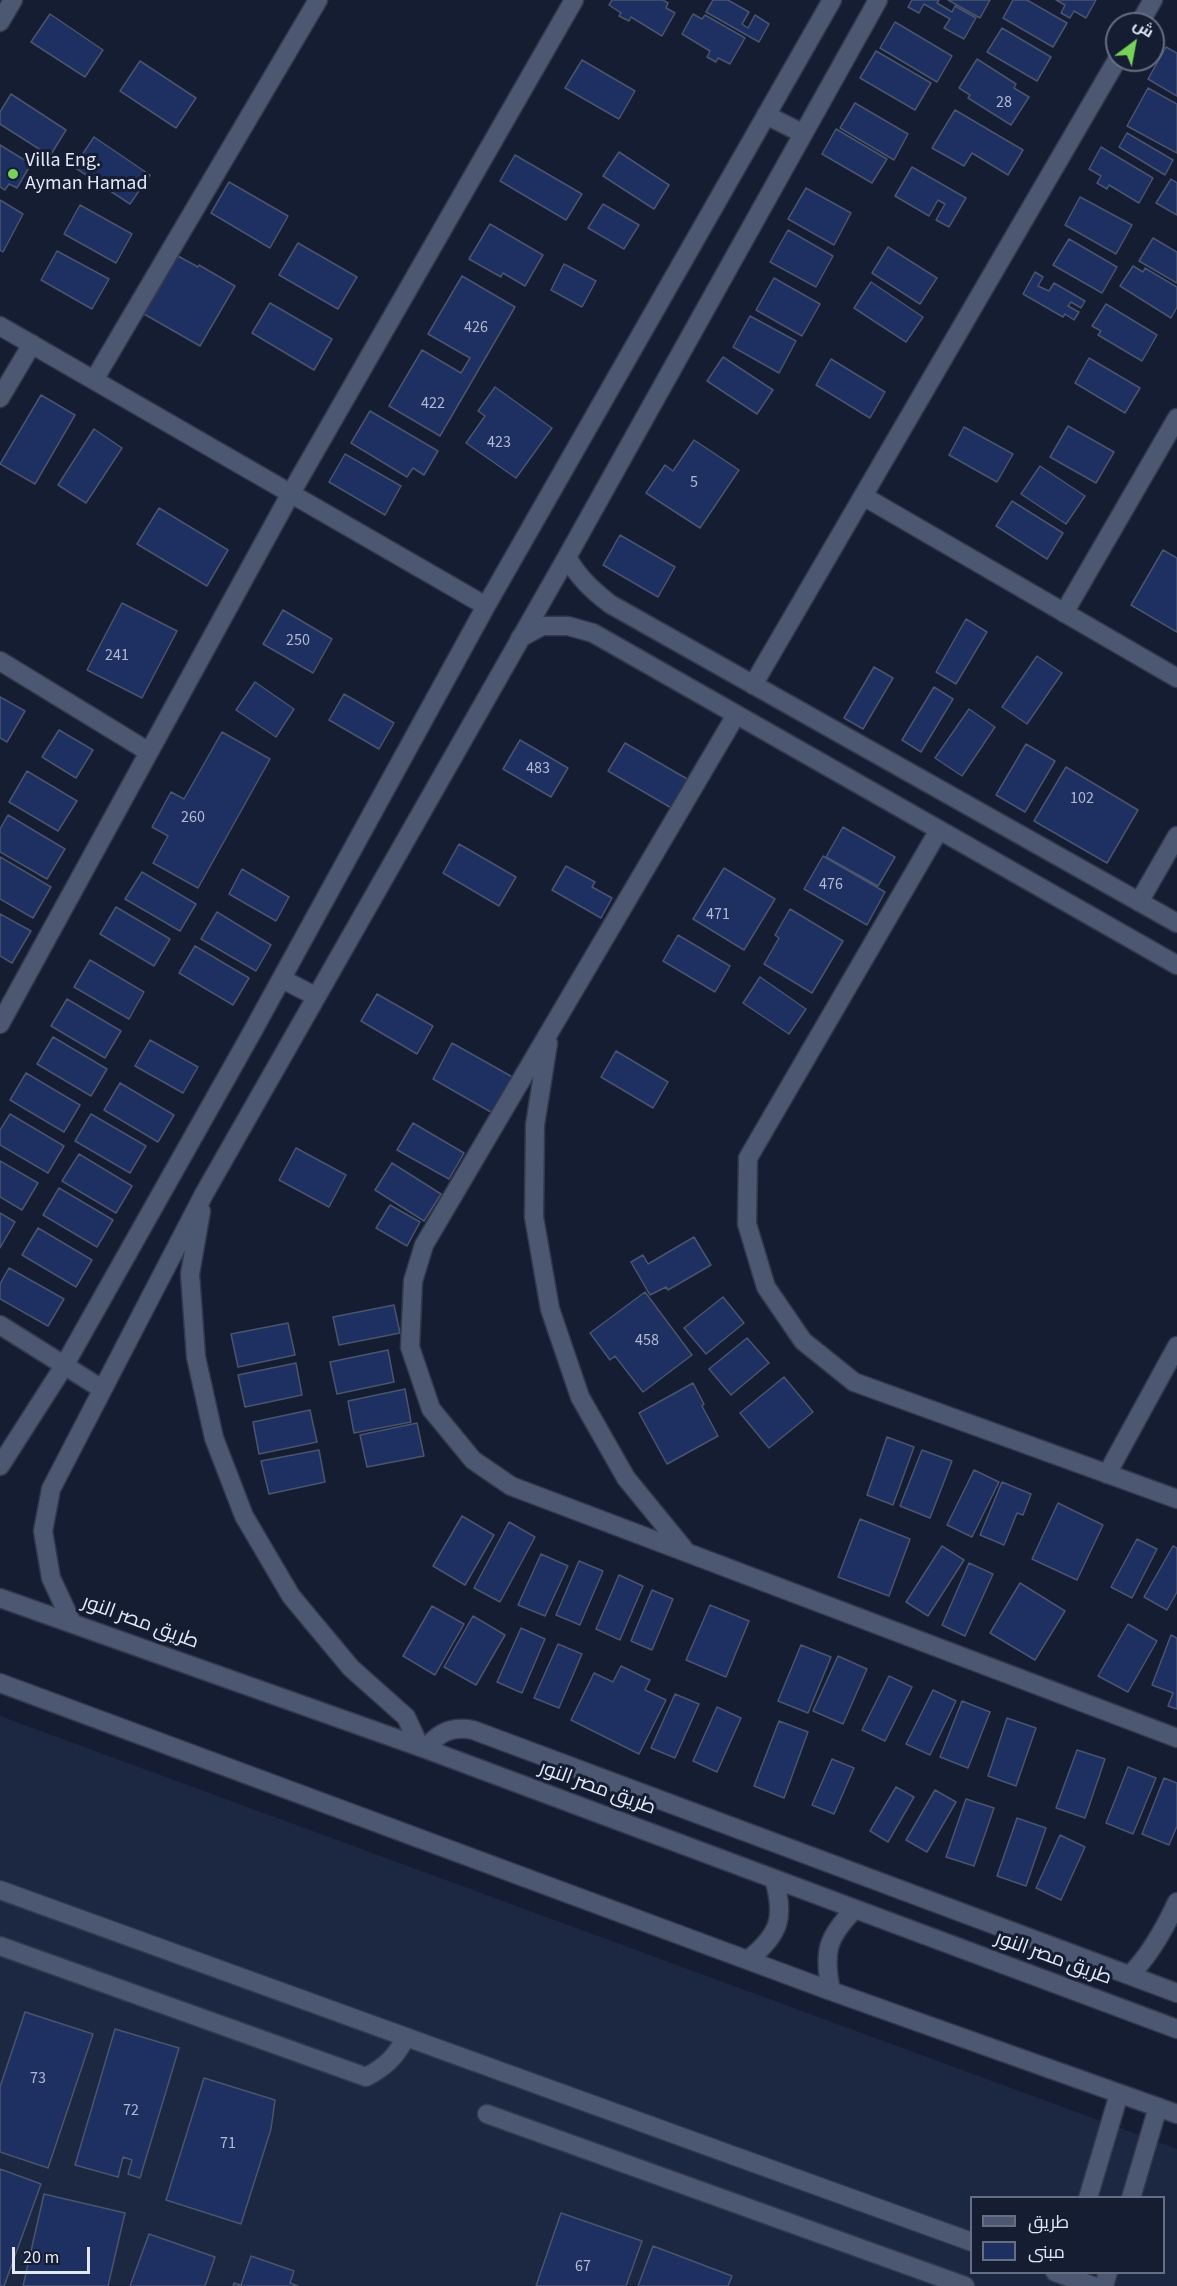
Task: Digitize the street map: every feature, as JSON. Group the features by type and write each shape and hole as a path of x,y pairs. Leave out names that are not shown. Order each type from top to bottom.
{"street":[{"path":"0,22 13,0"},
{"path":"94,380 318,0"},
{"path":"0,1024 291,493 574,0"},
{"path":"0,1466 64,1366 282,979 486,606 832,0"},
{"path":"72,1623 51,1578 43,1531 51,1489 204,1194 567,557 878,0"},
{"path":"753,685 1111,72"},
{"path":"766,115 802,133"},
{"path":"0,326 486,606"},
{"path":"0,398 32,344"},
{"path":"1064,613 1177,418"},
{"path":"863,496 1177,678"},
{"path":"567,557 574,571 610,604 1177,923"},
{"path":"519,639 542,626 568,627 593,633 1177,965"},
{"path":"0,661 149,752"},
{"path":"736,715 424,1245 412,1281 410,1347 431,1409 473,1460 511,1486 1177,1738"},
{"path":"939,830 748,1158 747,1224 766,1287 803,1341 854,1382 1177,1498"},
{"path":"1139,902 1177,836"},
{"path":"282,979 315,996"},
{"path":"549,1032 535,1125 534,1217 550,1309 580,1397 626,1478 685,1550"},
{"path":"204,1194 190,1274 196,1357 214,1438 244,1516 291,1596 351,1668 406,1717 423,1748 441,1733 463,1728 473,1730 1177,1993"},
{"path":"0,1325 102,1389"},
{"path":"1107,1474 1177,1346"},
{"name":"طريق مصر النور","path":"0,1598 423,1748 1177,2029"},
{"path":"0,1683 831,1991 1177,2114"},
{"path":"749,1959 767,1945 778,1924 780,1901 774,1879"},
{"path":"0,1890 970,2241"},
{"path":"1130,1975 1140,1965 1168,1923 1177,1902"},
{"path":"831,1991 826,1968 829,1946 839,1925 855,1909"},
{"path":"0,1946 366,2077 383,2068 397,2054 406,2037"},
{"path":"1089,2196 1119,2094"},
{"path":"1132,2196 1158,2107"},
{"path":"487,2114 965,2286"},
{"path":"1062,2277 1093,2286"}],"shaded area":[{"path":"0,1716 1177,2149 1177,2286 0,2286"}],"building":[{"path":"612,0 663,0 668,3 666,8 675,13 662,36 631,17 629,21 619,16 621,13 609,5"},
{"path":"713,0 728,0 749,12 742,24 748,28 755,15 769,24 759,42 706,12"},
{"path":"912,0 939,0 937,3 952,12 955,6 976,18 964,39 944,28 950,19 924,4 919,13 908,7"},
{"path":"948,0 990,0 980,18"},
{"path":"1013,0 1027,0 1067,23 1053,47 1003,18"},
{"path":"1056,0 1096,0 1086,18 1074,11 1070,18 1061,13 1065,5"},
{"path":"50,14 103,50 85,77 31,42"},
{"path":"693,14 702,19 705,15 745,38 730,64 718,58 716,62 707,57 710,51 682,34"},
{"path":"895,22 952,56 937,82 880,48"},
{"path":"1002,28 1051,57 1037,81 987,52"},
{"path":"1166,47 1177,53 1177,96 1148,79 1152,72 1165,72"},
{"path":"876,51 931,83 915,110 860,78"},
{"path":"977,59 1016,84 1014,88 1029,97 1011,125 968,98 970,95 959,88"},
{"path":"582,60 635,91 619,119 565,88"},
{"path":"140,61 196,98 176,128 120,91"},
{"path":"1148,88 1177,104 1177,153 1127,126"},
{"path":"11,94 66,130 50,156 0,124 0,112"},
{"path":"855,103 908,134 894,160 840,128"},
{"path":"955,110 1023,150 1008,175 972,153 964,166 932,148"},
{"path":"836,129 887,159 872,183 822,154"},
{"path":"1127,133 1173,160 1165,175 1119,147"},
{"path":"94,137 150,175 130,204 74,167"},
{"name":"Villa Eng. Ayman Hamad","path":"0,145 31,164 17,188 9,184 5,190 0,187"},
{"path":"1101,147 1153,178 1139,203 1109,185 1107,189 1097,183 1101,176 1089,169"},
{"path":"619,152 669,185 654,209 603,176"},
{"path":"515,155 582,194 566,220 500,181"},
{"path":"912,167 966,198 949,227 936,220 945,204 938,200 929,216 895,196"},
{"path":"1171,179 1177,183 1177,215 1156,203"},
{"path":"229,182 288,216 270,248 211,213"},
{"path":"806,188 851,213 834,245 788,219"},
{"path":"1080,197 1132,225 1116,254 1065,225"},
{"path":"0,200 23,214 3,252 0,250"},
{"path":"603,204 639,225 624,249 588,228"},
{"path":"80,205 132,234 116,263 64,234"},
{"path":"490,224 543,255 525,286 503,273 501,277 469,259"},
{"path":"788,230 833,256 816,287 770,262"},
{"path":"1153,238 1177,252 1177,283 1139,261"},
{"path":"1069,239 1117,267 1102,293 1053,265"},
{"path":"298,243 357,277 338,309 279,275"},
{"path":"888,247 937,278 920,304 872,273"},
{"path":"57,251 109,279 92,309 41,280"},
{"path":"178,256 198,267 199,265 235,286 200,346 144,314"},
{"path":"564,264 596,281 582,307 551,290"},
{"path":"1133,266 1143,272 1145,268 1177,287 1177,307 1171,318 1120,286"},
{"path":"1035,272 1043,277 1038,286 1049,291 1054,283 1085,301 1081,308 1071,302 1068,306 1079,312 1074,320 1065,314 1063,317 1023,294"},
{"path":"462,276 515,307 440,436 389,406 422,350 461,373 470,358 428,334"},
{"path":"774,278 820,304 802,336 756,310"},
{"path":"871,282 923,317 906,342 854,308"},
{"path":"270,303 332,339 314,370 252,333"},
{"path":"1106,304 1157,335 1142,361 1098,335 1101,331 1092,326"},
{"path":"750,316 796,341 779,373 733,347"},
{"path":"723,357 773,390 757,414 707,381"},
{"path":"1089,358 1140,388 1125,413 1075,383"},
{"path":"831,359 885,392 870,418 816,385"},
{"path":"495,387 552,428 516,478 466,443 485,416 478,411"},
{"path":"41,395 75,415 35,484 0,464"},
{"path":"370,411 438,451 424,475 413,468 407,477 351,443"},
{"path":"1068,426 1114,452 1096,483 1050,457"},
{"path":"964,427 1013,454 997,482 949,455"},
{"path":"94,429 122,448 86,503 58,485"},
{"path":"694,440 739,470 700,528 646,493 665,465 673,471"},
{"path":"345,454 401,486 385,515 329,482"},
{"path":"1040,466 1085,496 1066,524 1021,494"},
{"path":"1012,501 1063,533 1047,559 996,526"},
{"path":"159,508 228,550 207,586 137,544"},
{"path":"620,535 675,567 658,597 603,565"},
{"path":"1163,550 1177,558 1177,632 1131,605"},
{"path":"122,603 177,631 142,698 87,670"},
{"path":"283,610 332,639 313,673 263,644"},
{"path":"966,619 987,632 956,684 936,672"},
{"path":"1037,656 1062,673 1027,724 1002,707"},
{"path":"874,667 893,678 863,729 844,718"},
{"path":"255,682 294,709 276,737 236,710"},
{"path":"934,687 953,699 921,752 902,740"},
{"path":"344,694 394,723 379,749 329,720"},
{"path":"0,697 25,711 7,742 0,738"},
{"path":"969,709 995,727 962,776 935,758"},
{"path":"59,730 93,750 76,778 42,757"},
{"path":"222,732 270,759 198,888 153,863 168,836 152,827 171,792 184,799"},
{"path":"520,740 568,768 551,797 503,769"},
{"path":"625,743 689,780 673,809 608,771"},
{"path":"1026,744 1055,761 1025,812 996,795"},
{"path":"1066,767 1138,810 1107,863 1034,821"},
{"path":"27,771 77,801 58,831 9,802"},
{"path":"8,815 65,849 47,879 0,852 0,829"},
{"path":"843,827 895,857 878,886 826,857"},
{"path":"459,844 516,877 499,906 443,873"},
{"path":"823,856 885,892 867,925 804,889"},
{"path":"0,857 51,887 33,918 0,899"},
{"path":"566,866 595,882 592,887 612,898 601,918 552,890"},
{"path":"724,868 775,899 744,950 693,919"},
{"path":"242,869 289,897 276,921 229,894"},
{"path":"142,872 196,904 180,931 125,899"},
{"path":"116,907 170,939 154,966 100,934"},
{"path":"790,909 843,941 812,993 764,964 779,938 775,935"},
{"path":"217,912 271,945 256,971 201,939"},
{"path":"0,914 31,931 12,963 0,956"},
{"path":"678,935 730,966 715,992 663,961"},
{"path":"195,946 249,978 233,1005 179,973"},
{"path":"90,960 144,992 129,1019 74,987"},
{"path":"760,977 806,1009 789,1034 743,1003"},
{"path":"377,994 433,1026 417,1054 361,1021"},
{"path":"67,999 121,1031 105,1058 51,1026"},
{"path":"53,1037 107,1069 91,1096 37,1064"},
{"path":"150,1040 198,1067 183,1093 135,1066"},
{"path":"452,1043 516,1079 496,1115 433,1079"},
{"path":"616,1051 668,1082 653,1108 601,1077"},
{"path":"26,1073 80,1105 64,1132 10,1100"},
{"path":"120,1083 174,1115 158,1142 104,1110"},
{"path":"10,1114 64,1146 48,1173 0,1145 0,1130"},
{"path":"91,1114 146,1146 130,1173 75,1141"},
{"path":"413,1123 464,1153 449,1179 397,1150"},
{"path":"296,1148 346,1175 329,1207 279,1180"},
{"path":"79,1154 132,1186 116,1213 62,1181"},
{"path":"0,1161 38,1183 22,1210 0,1197"},
{"path":"392,1163 441,1194 424,1221 375,1190"},
{"path":"59,1188 113,1220 97,1247 43,1215"},
{"path":"390,1205 420,1222 407,1246 376,1228"},
{"path":"0,1213 15,1222 0,1248"},
{"path":"38,1228 92,1260 76,1287 22,1255"},
{"path":"694,1237 711,1265 668,1290 666,1287 650,1295 631,1262 643,1255 648,1264"},
{"path":"9,1268 64,1299 48,1326 0,1299 0,1284"},
{"path":"645,1292 692,1355 643,1392 615,1356 610,1360 590,1333"},
{"path":"723,1297 744,1323 706,1354 684,1328"},
{"path":"394,1305 400,1333 339,1345 333,1317"},
{"path":"288,1323 295,1355 238,1367 231,1334"},
{"path":"747,1338 769,1363 731,1395 709,1369"},
{"path":"388,1350 394,1382 337,1394 330,1362"},
{"path":"296,1363 302,1395 245,1407 238,1375"},
{"path":"784,1377 813,1412 769,1448 740,1413"},
{"path":"693,1383 718,1436 667,1464 639,1413"},
{"path":"405,1389 411,1422 354,1433 348,1401"},
{"path":"310,1410 317,1442 259,1454 253,1422"},
{"path":"417,1423 424,1456 367,1467 360,1435"},
{"path":"887,1437 914,1447 893,1505 867,1495"},
{"path":"319,1450 325,1482 269,1494 261,1461"},
{"path":"922,1450 952,1461 930,1518 900,1506"},
{"path":"974,1470 999,1482 972,1537 947,1525"},
{"path":"1002,1482 1031,1494 1023,1515 1017,1513 1004,1545 980,1535"},
{"path":"1058,1503 1103,1525 1077,1580 1032,1559"},
{"path":"462,1516 494,1535 465,1585 433,1566"},
{"path":"860,1519 910,1539 889,1596 838,1577"},
{"path":"509,1522 535,1537 500,1602 474,1588"},
{"path":"1137,1539 1157,1549 1132,1598 1111,1587"},
{"path":"942,1546 964,1560 928,1616 906,1602"},
{"path":"1173,1546 1177,1548 1177,1592 1167,1610 1144,1597"},
{"path":"541,1554 568,1566 545,1616 518,1605"},
{"path":"579,1561 603,1571 580,1625 556,1615"},
{"path":"969,1563 993,1574 965,1636 942,1625"},
{"path":"619,1575 643,1586 620,1640 596,1629"},
{"path":"1020,1583 1065,1611 1035,1660 990,1633"},
{"path":"652,1590 673,1599 652,1650 631,1641"},
{"path":"710,1605 749,1621 726,1677 686,1660"},
{"path":"432,1606 464,1624 435,1675 403,1656"},
{"path":"473,1616 505,1635 476,1685 444,1667"},
{"path":"1128,1624 1157,1641 1128,1692 1098,1676"},
{"path":"521,1628 545,1639 522,1693 497,1682"},
{"path":"1171,1635 1177,1638 1177,1709 1168,1706 1173,1693 1152,1685"},
{"path":"558,1644 582,1654 559,1708 534,1698"},
{"path":"801,1645 831,1657 808,1713 778,1701"},
{"path":"838,1656 867,1669 843,1724 813,1711"},
{"path":"621,1666 650,1680 645,1690 666,1700 639,1754 571,1720 594,1673 613,1682"},
{"path":"889,1676 912,1687 885,1741 862,1730"},
{"path":"933,1690 956,1701 930,1755 906,1744"},
{"path":"675,1694 699,1704 675,1758 651,1748"},
{"path":"962,1701 990,1712 968,1768 940,1757"},
{"path":"717,1707 741,1718 717,1772 693,1761"},
{"path":"1007,1718 1036,1728 1016,1786 988,1776"},
{"path":"779,1721 808,1732 784,1798 754,1786"},
{"path":"1077,1750 1105,1759 1085,1818 1056,1808"},
{"path":"832,1759 854,1768 834,1814 812,1805"},
{"path":"1128,1767 1156,1778 1133,1834 1106,1823"},
{"path":"1164,1778 1177,1783 1177,1826 1169,1845 1142,1834"},
{"path":"896,1787 914,1797 888,1842 870,1831"},
{"path":"935,1790 956,1802 927,1852 906,1840"},
{"path":"966,1799 994,1808 974,1866 946,1857"},
{"path":"1017,1818 1046,1828 1026,1886 997,1876"},
{"path":"1060,1835 1085,1847 1061,1900 1036,1888"},
{"path":"25,2012 93,2034 48,2168 0,2152 0,2087"},
{"path":"115,2029 179,2048 140,2178 128,2174 132,2160 123,2157 118,2177 75,2165"},
{"path":"204,2078 275,2100 271,2129 241,2224 166,2200"},
{"path":"0,2169 41,2184 4,2286 0,2286"},
{"path":"44,2194 125,2213 108,2286 23,2286"},
{"path":"561,2213 642,2241 626,2286 536,2286"},
{"path":"149,2234 215,2257 205,2286 130,2286"},
{"path":"653,2246 732,2276 728,2286 638,2286"},
{"path":"251,2256 294,2271 290,2283 298,2286 233,2286 234,2283 241,2285"}],"place":[{"name":"Villa Eng. Ayman Hamad","path":"13,174"}]}
